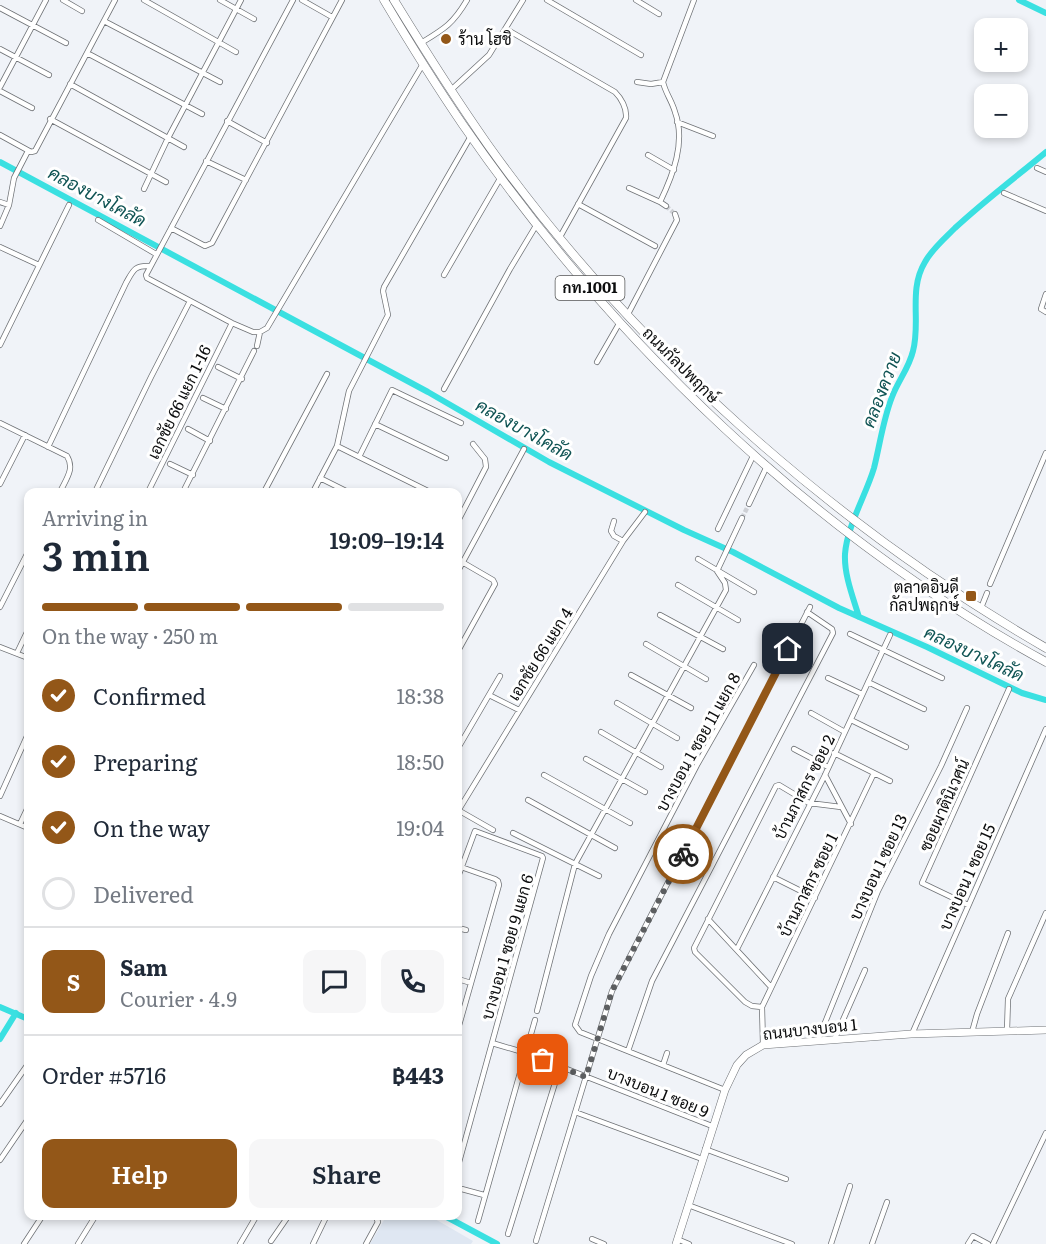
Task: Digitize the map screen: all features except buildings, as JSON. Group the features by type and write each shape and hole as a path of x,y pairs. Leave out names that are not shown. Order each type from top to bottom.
{"main road":[{"name":"ถนนกัลปพฤกษ์","path":"384,0 471,136 537,224 620,322 694,398 767,466 847,531 941,599 1046,662"},
{"name":"ถนนกัลปพฤกษ์","path":"397,1 421,43 488,145 560,237 628,314 704,391 781,461 852,518 920,568 1046,648"},
{"name":"ถนนบางบอน 1","path":"676,1241 725,1090 737,1065 746,1054 763,1045 835,1038 1046,1030"}],"street":[{"path":"0,87 46,0"},
{"path":"63,0 82,11"},
{"path":"0,135 34,151 115,0"},
{"path":"144,0 236,52"},
{"path":"220,0 254,19"},
{"path":"144,189 168,138 241,0"},
{"path":"293,0 146,275 147,278 232,323 253,332 260,332 267,328 423,64"},
{"path":"302,0 332,17"},
{"path":"316,8 320,0"},
{"path":"171,228 205,246 210,245 267,143 342,0"},
{"path":"421,43 450,24 467,0"},
{"path":"451,90 489,55 523,0"},
{"path":"547,0 641,55"},
{"path":"636,0 659,14"},
{"path":"660,202 674,170 680,141 676,114 663,82 694,0"},
{"path":"0,8 66,43"},
{"path":"104,21 220,82"},
{"path":"506,29 615,92 625,109 626,118 560,237"},
{"path":"0,49 49,75"},
{"path":"87,53 202,114"},
{"path":"637,82 651,84 663,82"},
{"path":"70,84 184,147"},
{"path":"0,92 32,108"},
{"path":"50,119 166,182"},
{"path":"227,121 267,143"},
{"path":"677,122 713,136"},
{"path":"315,488 337,446 350,391 388,315 384,287 471,136"},
{"path":"0,226 9,206 14,177 28,150"},
{"path":"648,155 674,170"},
{"path":"206,160 246,180"},
{"path":"1037,168 1046,172"},
{"path":"444,275 501,177"},
{"path":"629,188 666,206"},
{"path":"1004,193 1046,212"},
{"path":"0,202 9,206"},
{"path":"578,204 655,246"},
{"path":"0,345 69,205"},
{"path":"628,314 677,220 675,214"},
{"path":"98,220 157,253"},
{"path":"444,389 510,268 537,224"},
{"path":"0,247 39,265"},
{"path":"48,447 126,283 134,269 150,266"},
{"path":"1046,294 1041,309 1046,312"},
{"path":"97,488 150,376 190,301"},
{"path":"597,362 620,322"},
{"name":"เอกชัย 66 แยก 1-16","path":"150,488 232,323"},
{"path":"185,488 242,379 256,348 260,332"},
{"path":"218,367 242,379"},
{"path":"266,488 327,374"},
{"path":"359,457 392,390 460,423"},
{"path":"203,398 226,409"},
{"path":"0,423 67,456 71,469 62,488"},
{"path":"375,424 446,458"},
{"path":"188,429 210,441"},
{"path":"0,484 25,435"},
{"path":"462,513 486,467 484,459 474,444"},
{"path":"337,446 422,488"},
{"path":"462,644 495,584 488,576 462,562 524,449"},
{"path":"990,584 1046,453"},
{"path":"718,529 754,454"},
{"path":"170,464 193,475"},
{"path":"748,504 767,466"},
{"path":"320,478 340,488"},
{"name":"เอกชัย 66 แยก 4","path":"462,803 592,595 623,541 645,512"},
{"path":"717,571 742,518"},
{"path":"614,521 611,531 614,536 623,541"},
{"path":"698,559 754,592"},
{"path":"0,607 24,560"},
{"path":"537,1011 576,864 726,590 725,583 717,571"},
{"path":"678,585 738,620"},
{"path":"981,608 987,593"},
{"path":"536,1241 612,991 809,610 833,633 652,981 628,1051"},
{"path":"660,615 723,649"},
{"path":"850,634 942,678"},
{"name":"บ้านภาสกร ซอย 2","path":"737,949 809,803 825,776 890,635"},
{"path":"17,653 24,638"},
{"path":"646,644 706,679"},
{"path":"0,647 24,656"},
{"name":"บางบอน 1 ซอย 11 แยก 8","path":"598,1039 580,1032 576,1027 591,976 609,934 697,765 754,665"},
{"path":"631,675 691,708"},
{"path":"462,740 500,676"},
{"path":"828,678 862,694"},
{"path":"868,682 924,709"},
{"name":"ซอยผาตินิเวศน์","path":"968,905 922,883 1009,689"},
{"path":"489,695 519,710"},
{"path":"617,703 676,738"},
{"name":"บางบอน 1 ซอย 13","path":"818,1040 878,891 967,708"},
{"path":"811,713 845,732"},
{"path":"851,720 906,747"},
{"name":"บางบอน 1 ซอย 15","path":"911,1034 1046,729"},
{"path":"601,732 661,766"},
{"path":"0,796 24,743"},
{"path":"794,748 828,767"},
{"path":"834,753 890,781"},
{"path":"586,759 645,792"},
{"name":"บ้านภาสกร ซอย 1","path":"762,1007 874,773"},
{"path":"544,774 630,823"},
{"path":"825,776 851,824"},
{"path":"763,1045 762,1007 752,1006 746,1002 693,950 776,786 779,785 809,803 841,807"},
{"path":"528,800 615,848"},
{"path":"462,812 493,830"},
{"path":"0,816 24,826"},
{"path":"20,824 24,816"},
{"name":"บางบอน 1 ซอย 9 แยก 6","path":"462,865 476,831 543,857 462,1152"},
{"path":"513,833 599,876"},
{"path":"462,867 498,881 462,1015"},
{"path":"773,877 815,898"},
{"path":"1007,1031 1008,999 1046,913"},
{"path":"708,919 771,987"},
{"path":"462,929 466,930"},
{"path":"972,1032 1008,933"},
{"path":"835,1038 865,970"},
{"path":"462,980 471,983"},
{"path":"478,1221 535,1020"},
{"path":"598,1039 725,1090"},
{"name":"บางบอน 1 ซอย 9","path":"492,1043 526,1053 712,1126"},
{"path":"663,1065 668,1053"},
{"path":"508,1234 560,1067"},
{"path":"0,1104 24,1070"},
{"path":"575,1112 702,1159"},
{"path":"0,1160 24,1125"},
{"path":"993,1244 1046,1133"},
{"path":"705,1149 786,1179"},
{"path":"831,1244 850,1186"},
{"path":"462,1189 484,1195"},
{"path":"872,1244 887,1202"},
{"path":"688,1205 792,1244"},
{"path":"24,1244 40,1220"},
{"path":"78,1244 93,1220"},
{"path":"240,1244 254,1220"},
{"path":"271,1241 286,1220"},
{"path":"313,1244 325,1220"},
{"path":"366,1244 378,1222"},
{"path":"969,1244 973,1236 988,1244"},
{"path":"592,1239 604,1244"},
{"path":"676,1241 689,1244"}],"shaded area":[{"path":"384,1220 437,1220 473,1241 471,1244 370,1244"}],"waterway":[{"path":"1019,0 1046,13"},
{"name":"คลองควาย","path":"859,617 846,570 846,543 871,478 894,391 913,351 916,329 916,295 920,273 938,244 1046,152"},
{"name":"คลองบางโคลัด","path":"0,162 428,392 549,462 733,552 839,608 1022,693 1046,700"},
{"path":"0,1007 24,1017"},
{"path":"0,1039 16,1013"},
{"path":"452,1220 497,1244"}],"tunnel":[{"path":"666,206 675,214"},
{"path":"742,518 749,504"}],"way so far":[{"path":"543,1060 586,1077 612,991 683,854"}],"place":[{"name":"ร้าน โฮชิ","path":"446,39"},
{"name":"ตลาดอินดี กัลปพฤกษ์","path":"971,596"}],"route":[{"path":"683,854 788,649"}]}
